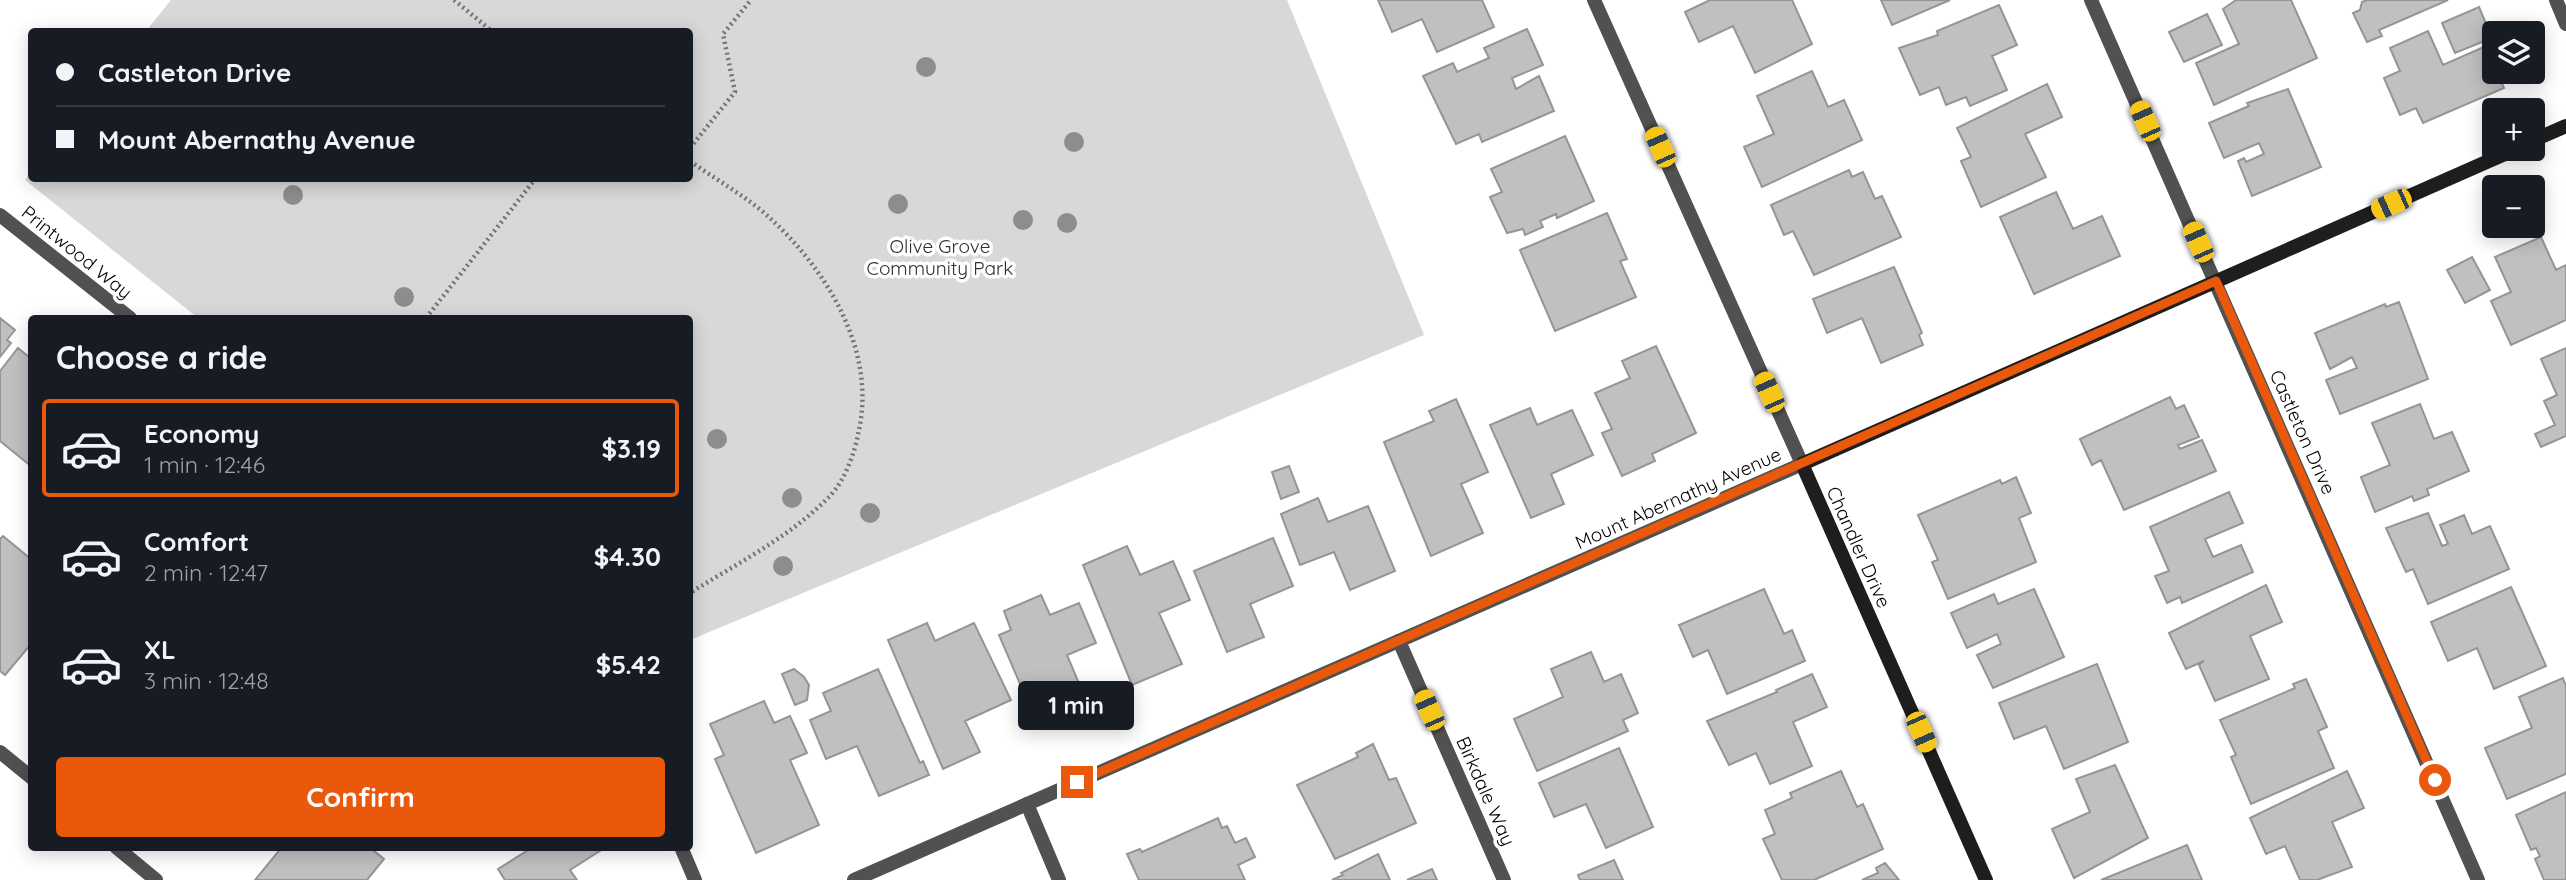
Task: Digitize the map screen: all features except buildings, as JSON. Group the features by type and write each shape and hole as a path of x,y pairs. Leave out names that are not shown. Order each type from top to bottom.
{"main road":[{"path":"2545,136 2566,127"},
{"name":"Mount Abernathy Avenue","path":"1802,464 2489,161"},
{"name":"Chandler Drive","path":"1802,464 1986,880"}],"street":[{"name":"Chandler Drive","path":"1594,0 1802,464"},
{"name":"Castleton Drive","path":"2091,0 2478,880"},
{"path":"2556,0 2566,24"},
{"name":"Printwood Way","path":"0,215 126,315"},
{"name":"Mount Abernathy Avenue","path":"854,880 1802,464"},
{"name":"Birkdale Way","path":"1399,641 1504,880"},
{"path":"0,752 28,775"},
{"path":"1027,804 1059,880"},
{"path":"121,851 156,880"},
{"path":"683,851 695,880"}],"path":[{"path":"454,0 488,28"},
{"path":"693,144 736,92 723,34 751,0"},
{"path":"693,163 771,218 808,259 835,297 854,345 862,380 864,411 855,452 831,495 798,525 693,591"},
{"path":"428,315 533,182"}],"green space":[{"name":"Olive Grove Community Park","path":"171,0 1287,0 1424,335 693,639 693,315 194,315 25,180 28,176 28,182 693,182 693,28 148,28"}],"route":[{"path":"1077,782 2216,281 2435,780"}]}
